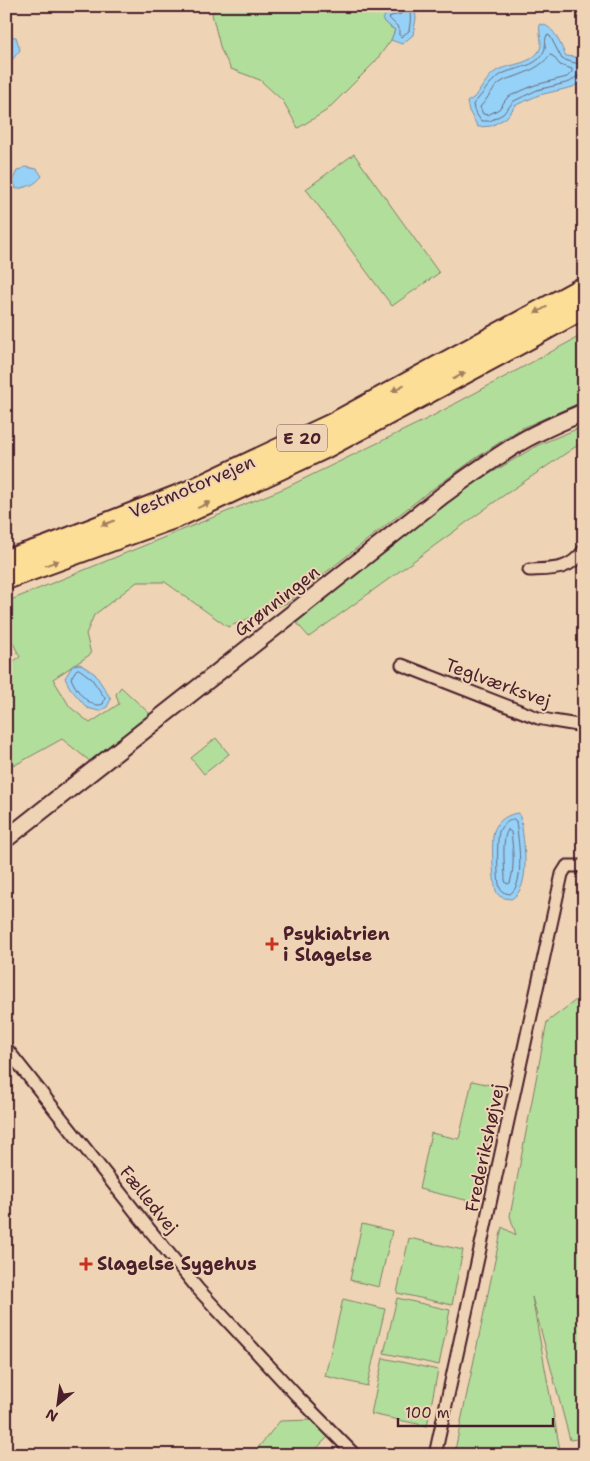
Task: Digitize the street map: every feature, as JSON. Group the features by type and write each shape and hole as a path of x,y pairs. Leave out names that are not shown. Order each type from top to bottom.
{"highway":[{"name":"Vestmotorvejen","path":"6,560 46,547 187,492 332,424 584,287"},
{"name":"Vestmotorvejen","path":"6,579 191,511 323,448 584,308"}],"main road":[{"name":"Grønningen","path":"6,840 463,480 519,443 584,412"}],"street":[{"path":"529,570 558,569 569,564 583,553"},
{"name":"Teglværksvej","path":"402,666 538,718 584,726"},
{"name":"Frederikshøjvej","path":"436,1455 562,874 567,866 584,866"},
{"name":"Fælledvej","path":"6,1048 198,1289 296,1395 355,1455"}],"green space":[{"path":"216,6 401,6 397,11 390,10 390,27 395,30 391,40 375,62 326,111 298,128 283,101 260,80 231,69 221,50 212,14"},
{"path":"354,154 439,273 392,306 306,189"},
{"path":"584,334 584,401 520,429 476,458 427,493 287,603 228,627 165,582 137,582 94,615 86,634 91,654 53,679 70,707 90,723 119,704 116,694 121,687 150,714 91,762 62,739 15,765 6,762 6,666 20,657 6,629 6,602 285,488 427,419"},
{"path":"584,426 584,441 500,498 309,637 295,621 468,487 538,445"},
{"path":"216,738 229,754 204,774 191,758"},
{"path":"584,994 584,1438 570,1440 532,1297 560,1450 569,1455 454,1455 502,1227 516,1235 510,1216 547,1022"},
{"path":"472,1081 500,1087 474,1202 419,1189 431,1133 459,1139"},
{"path":"362,1224 392,1231 379,1287 350,1280"},
{"path":"409,1238 463,1250 452,1305 397,1293"},
{"path":"397,1298 450,1310 439,1365 384,1353"},
{"path":"343,1299 385,1309 367,1386 325,1376"},
{"path":"383,1358 438,1370 427,1426 371,1414"},
{"path":"311,1420 328,1437 310,1455 252,1455 280,1421"}],"water":[{"path":"401,6 413,6 416,18 413,35 402,44 391,40 395,30 383,21 388,12 397,11"},
{"path":"540,24 545,25 553,32 566,56 584,58 584,79 573,87 539,95 516,105 506,118 491,126 478,127 469,111 467,102 475,96 489,77 496,71 531,59 536,55 541,45"},
{"path":"6,36 16,37 20,50 8,65 6,73"},
{"path":"25,167 37,169 42,176 31,185 16,189 13,179 17,171"},
{"path":"80,664 95,674 111,699 107,707 99,711 87,708 70,688 65,678 73,665"},
{"path":"518,813 521,819 525,862 522,885 518,893 511,899 500,896 497,893 494,882 493,836 495,827 500,821 507,816"}],"place":[{"name":"Psykiatrien i Slagelse","path":"272,944"},
{"name":"Slagelse Sygehus","path":"86,1264"}]}
